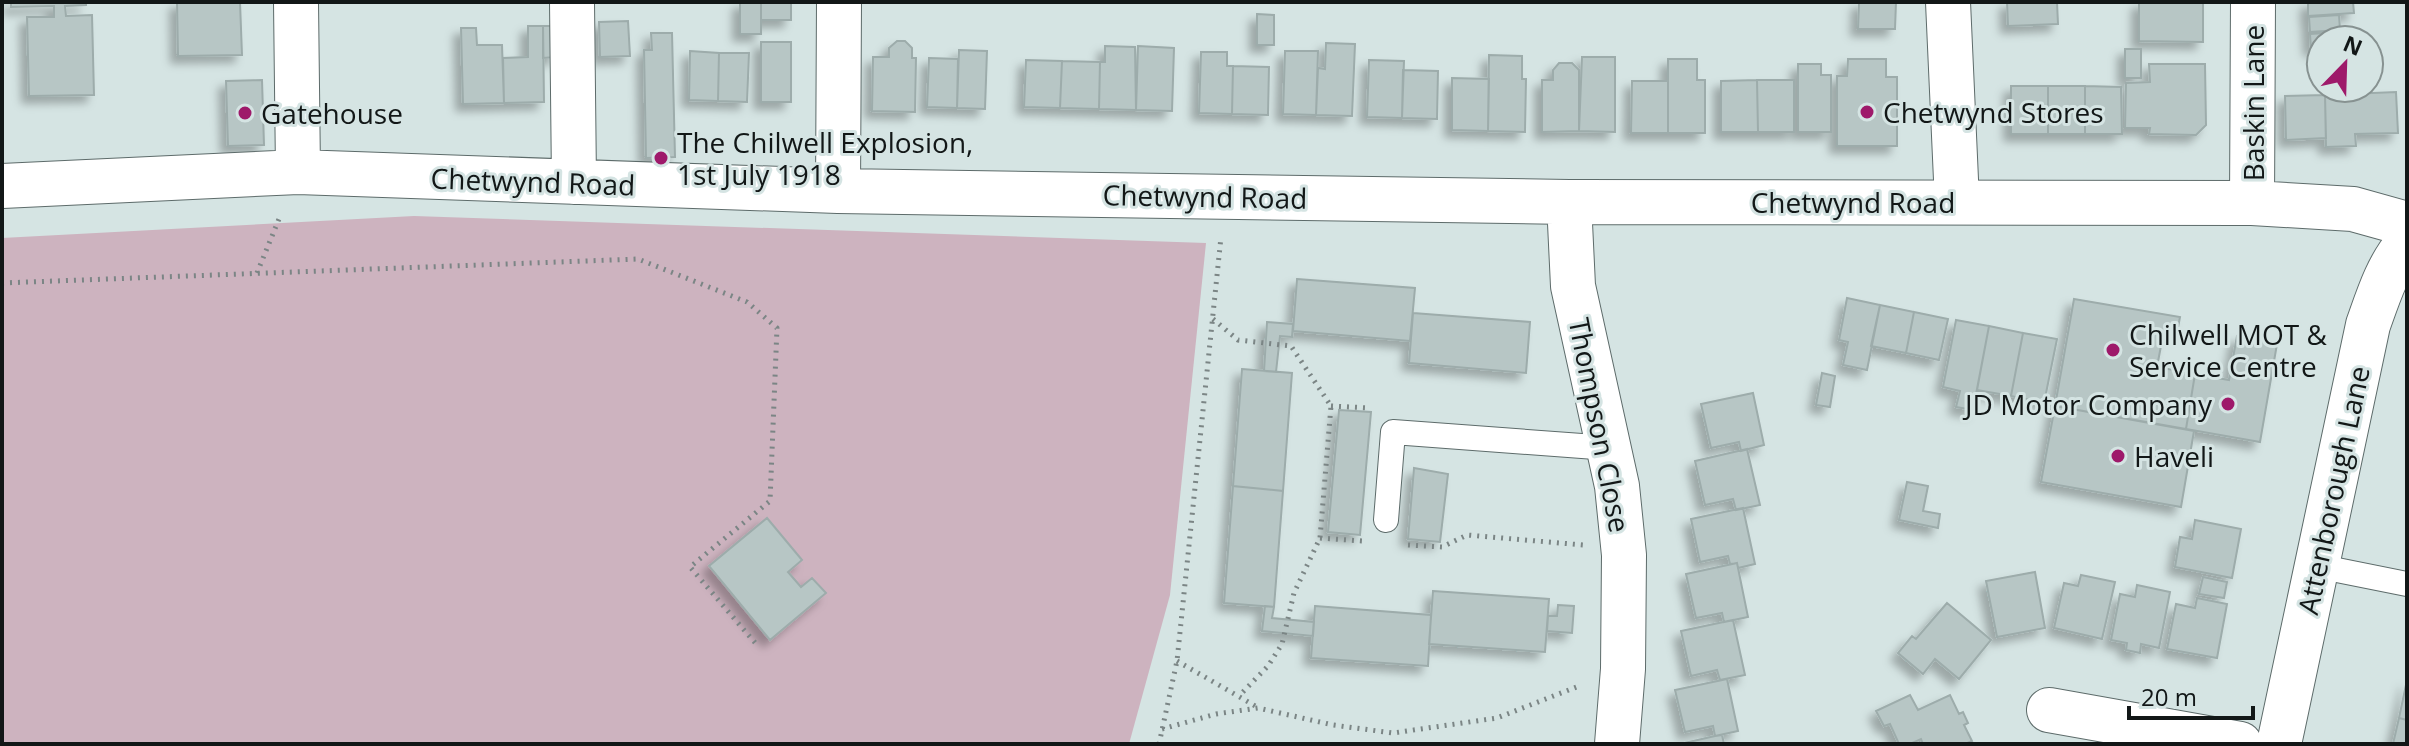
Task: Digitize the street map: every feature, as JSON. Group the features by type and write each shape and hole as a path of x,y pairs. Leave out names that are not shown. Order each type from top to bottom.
{"street":[{"path":"296,2 298,172"},
{"path":"572,2 574,182"},
{"path":"838,191 839,2"},
{"path":"1948,2 1957,202"},
{"name":"Baskin Lane","path":"2252,203 2253,2"},
{"name":"Chetwynd Road","path":"2,186 298,172 838,191 1569,202 2252,203 2353,209 2407,224"},
{"name":"Thompson Close","path":"1569,202 1573,286 1609,448 1623,549 1623,669 1617,744"},
{"name":"Attenborough Lane","path":"2279,744 2368,325 2387,275 2397,255 2407,244"},
{"path":"2049,710 2240,744"}],"lane":[{"path":"1386,520 1393,432 1609,448"},
{"path":"2317,566 2407,584"}],"path":[{"path":"257,273 298,172"},
{"path":"1159,744 1177,661 1225,196"},
{"path":"2,283 638,259 747,302 777,328 770,501 690,567 757,645"},
{"path":"1213,319 1238,340 1291,346 1331,406 1320,538 1294,593 1282,644 1268,666 1239,696"},
{"path":"1396,544 1442,547 1467,535 1623,549"},
{"path":"1320,538 1366,541"},
{"path":"1177,661 1258,708 1333,725 1393,733 1497,718 1623,669"},
{"path":"1161,730 1216,714 1258,708"}],"shaded area":[{"path":"414,216 1206,243 1170,595 1129,744 2,744 2,238"}],"building":[{"path":"11,2 86,2 86,5 65,6 66,16 92,15 94,95 29,96 27,17 54,17 54,6 11,7"},
{"path":"177,2 240,2 242,55 178,56"},
{"path":"740,2 761,2 761,34 740,34"},
{"path":"761,2 791,2 791,20 761,20"},
{"path":"1859,2 1896,2 1895,29 1858,29"},
{"path":"2007,2 2057,2 2058,24 2008,26"},
{"path":"2139,2 2203,2 2203,42 2139,41"},
{"path":"2308,2 2353,2 2354,13 2308,16"},
{"path":"1257,14 1274,15 1274,45 1257,45"},
{"path":"2339,15 2340,24 2309,24 2309,17"},
{"path":"628,21 630,56 600,57 599,22"},
{"path":"528,26 543,26 544,102 504,103 503,58 528,57"},
{"path":"543,26 556,26 556,57 543,58"},
{"path":"461,28 476,28 477,45 502,45 504,103 463,104"},
{"path":"651,33 672,33 675,157 646,158 644,50 652,50"},
{"path":"897,41 905,41 912,48 912,58 916,58 915,112 872,111 873,57 889,57 889,48"},
{"path":"761,42 791,42 791,102 761,102"},
{"path":"1326,43 1355,44 1352,116 1316,115 1318,68 1325,69"},
{"path":"1105,46 1135,47 1136,110 1099,109 1100,62 1105,62"},
{"path":"1138,46 1174,48 1172,111 1136,110"},
{"path":"2125,49 2141,49 2141,78 2125,78"},
{"path":"959,50 987,51 985,109 957,108"},
{"path":"690,51 719,53 718,101 689,100"},
{"path":"1285,51 1318,51 1316,115 1283,114"},
{"path":"1201,52 1227,52 1227,66 1233,66 1232,114 1199,113"},
{"path":"719,53 749,53 747,102 718,101"},
{"path":"1489,55 1522,56 1522,79 1526,79 1525,132 1488,131"},
{"path":"1582,57 1615,57 1615,132 1579,131"},
{"path":"929,58 958,59 957,108 927,107"},
{"path":"1668,59 1697,59 1697,80 1705,80 1705,133 1668,133"},
{"name":"Chetwynd Stores","path":"1848,59 1886,59 1886,77 1897,77 1897,146 1837,146 1837,76 1847,76"},
{"path":"1026,60 1062,61 1060,108 1024,107"},
{"path":"1369,60 1404,61 1402,118 1367,117"},
{"path":"1062,61 1100,62 1099,109 1060,108"},
{"path":"1559,63 1572,63 1579,70 1579,131 1542,132 1542,80 1553,80 1553,70"},
{"path":"1798,64 1821,64 1821,75 1831,75 1831,132 1798,132"},
{"path":"2149,64 2205,64 2206,125 2196,135 2149,134 2150,128 2125,128 2126,83 2150,82"},
{"path":"1233,66 1269,67 1268,115 1232,114"},
{"path":"1403,70 1438,71 1437,119 1402,118"},
{"path":"1452,78 1489,79 1488,131 1452,130"},
{"name":"Gatehouse","path":"262,80 264,145 228,146 226,81"},
{"path":"1757,80 1794,80 1794,132 1758,132"},
{"path":"1757,80 1758,132 1721,132 1721,81"},
{"path":"1632,81 1668,81 1668,133 1631,133"},
{"path":"2011,86 2048,86 2048,134 2011,134"},
{"path":"2048,86 2085,86 2085,134 2048,134"},
{"path":"2085,86 2121,87 2122,134 2085,134"},
{"path":"2385,92 2396,92 2398,133 2355,134 2356,146 2326,147 2325,104 2385,104"},
{"path":"2285,96 2305,96 2305,104 2325,104 2326,138 2286,140"},
{"path":"1297,279 1415,288 1410,341 1293,331"},
{"path":"1847,298 1880,305 1867,370 1843,365 1848,342 1839,340"},
{"name":"Chilwell MOT & Service Centre","path":"2074,299 2180,317 2177,333 2164,330 2157,367 2195,374 2186,429 2055,406"},
{"path":"1880,305 1914,312 1906,353 1871,346"},
{"path":"1914,312 1948,319 1939,360 1906,353"},
{"path":"1413,313 1530,322 1526,373 1409,363"},
{"path":"1956,320 1989,326 1973,410 1956,407 1960,391 1943,387"},
{"path":"1267,322 1293,324 1292,337 1280,336 1276,372 1264,371"},
{"path":"1989,326 2023,333 2011,396 1977,390"},
{"path":"2023,333 2057,339 2044,403 2011,396"},
{"name":"JD Motor Company","path":"2237,336 2277,344 2260,442 2186,429 2195,374 2229,380"},
{"path":"1242,369 1292,373 1283,491 1233,486"},
{"path":"1822,373 1835,376 1830,407 1816,405"},
{"path":"1753,393 1764,445 1741,451 1739,442 1711,448 1701,404"},
{"name":"Haveli","path":"2055,406 2194,431 2181,507 2041,482"},
{"path":"1339,410 1371,412 1360,535 1328,532"},
{"path":"1747,449 1760,505 1736,510 1733,499 1705,505 1695,461"},
{"path":"1414,468 1448,474 1440,542 1408,539"},
{"path":"1907,482 1928,486 1923,511 1940,514 1938,528 1899,520"},
{"path":"1233,486 1283,491 1274,607 1224,603"},
{"path":"1743,508 1755,564 1738,568 1737,563 1730,564 1728,556 1700,562 1691,519"},
{"path":"767,518 802,560 788,572 801,587 812,578 826,593 770,640 709,566"},
{"path":"2195,520 2241,529 2232,578 2175,567 2180,537 2192,539"},
{"path":"1737,563 1748,617 1724,622 1722,613 1696,618 1686,574"},
{"path":"2035,572 2045,628 1997,637 1986,581"},
{"path":"2081,575 2115,582 2102,639 2054,628 2064,583 2078,586"},
{"path":"2203,577 2227,582 2224,598 2199,594"},
{"path":"2137,585 2170,592 2159,648 2141,644 2140,653 2126,650 2127,643 2111,640 2120,594 2135,597"},
{"path":"1433,591 1549,599 1545,652 1429,644"},
{"path":"2197,598 2227,604 2217,658 2167,649 2176,604 2195,608"},
{"path":"1947,603 1991,640 1959,679 1935,659 1923,674 1898,653 1912,636 1916,639"},
{"path":"1558,605 1574,606 1572,633 1547,631 1548,616 1557,616"},
{"path":"1265,606 1274,607 1272,618 1314,622 1313,636 1262,631"},
{"path":"1315,606 1431,615 1428,666 1311,658"},
{"path":"1733,620 1745,675 1720,680 1717,670 1691,676 1681,631"},
{"path":"1727,679 1738,731 1715,736 1713,726 1685,732 1675,690"},
{"path":"2407,680 2407,720 2399,718"},
{"path":"1910,695 1918,710 1950,695 1959,714 1963,712 1968,723 1964,725 1972,741 1965,744 1923,744 1921,739 1910,744 1899,744 1890,724 1884,726 1876,711"},
{"path":"2399,718 2407,720 2407,744 2393,744"},
{"path":"1722,735 1724,744 1680,744 1715,736"}],"place":[{"name":"Chetwynd Stores","path":"1867,112"},
{"name":"Gatehouse","path":"245,113"},
{"name":"The Chilwell Explosion, 1st July 1918","path":"661,158"},
{"name":"Chilwell MOT & Service Centre","path":"2113,350"},
{"name":"JD Motor Company","path":"2228,404"},
{"name":"Haveli","path":"2118,456"}]}
